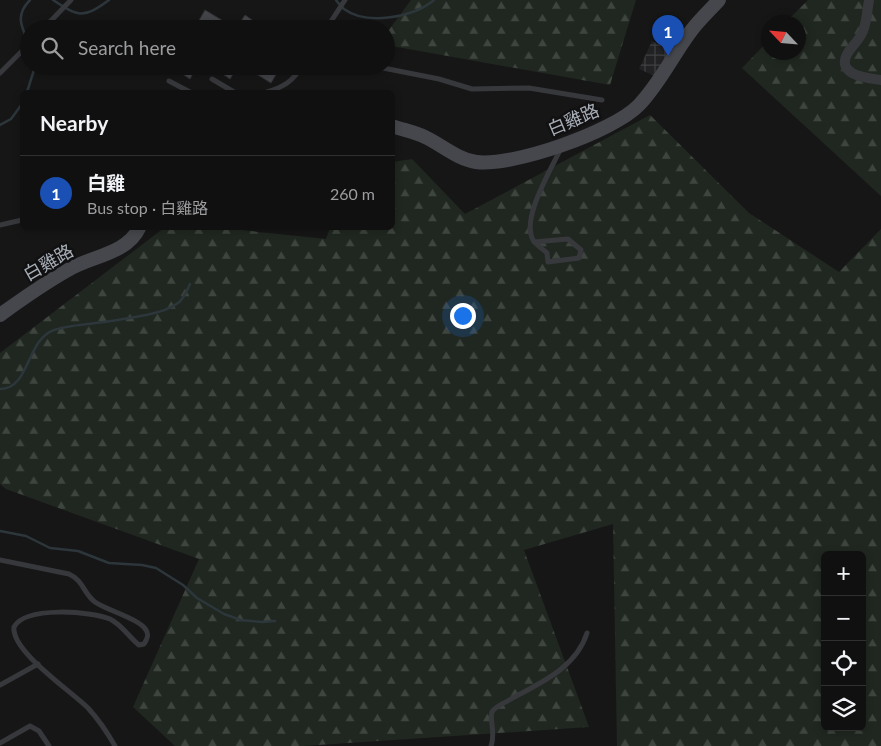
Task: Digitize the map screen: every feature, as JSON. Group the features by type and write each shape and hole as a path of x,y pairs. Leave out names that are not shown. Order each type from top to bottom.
{"street":[{"name":"白雞路","path":"395,127 425,137 464,159 477,162 534,156 563,146 604,128 638,106 659,80 690,31 719,0"},
{"path":"869,0 863,31 848,52 846,61 849,70 854,75 881,80"},
{"name":"白雞路","path":"0,314 70,268 121,247 135,236 138,230"}],"lane":[{"path":"52,20 71,0"},
{"path":"332,20 345,0"},
{"path":"0,73 20,53"},
{"path":"395,70 439,79 472,89 529,88 602,100"},
{"path":"274,90 288,84 295,75"},
{"path":"212,79 231,90"},
{"path":"169,81 186,90"},
{"path":"534,242 568,239 581,250 579,258 548,262 548,253 534,242 529,226 532,211 563,146"},
{"path":"0,225 20,220"},
{"path":"0,560 76,577 95,602 138,623 146,629 146,642 142,645 137,643 116,622 100,616 51,612 19,620 14,627 15,638 20,645 38,664 86,707 102,725 115,746"},
{"path":"491,746 493,740 492,712 502,704 566,666 579,652 586,633"},
{"path":"0,685 38,664"},
{"path":"0,743 30,726 39,731 49,746"}],"shaded area":[{"path":"652,41 673,51 655,76 639,69"}],"green space":[{"path":"411,0 636,0 610,85 395,47 395,22"},
{"path":"808,0 881,0 881,196 742,68 761,48 761,60 806,60 806,15 793,15"},
{"path":"650,115 749,213 839,272 881,229 881,746 617,746 613,524 524,550 589,727 303,746 175,746 133,707 199,559 6,489 0,484 0,353 161,230 241,230 326,239 329,230 395,230 395,162 412,159 465,214"}],"building":[{"path":"205,10 222,20 199,20"},
{"path":"245,15 252,20 242,20"},
{"path":"184,75 192,75 190,79"},
{"path":"224,75 232,75 230,79"},
{"path":"258,75 276,75 271,83"}],"waterway":[{"path":"21,20 22,11 30,0"},
{"path":"53,0 69,10 81,13 87,13 109,0"},
{"path":"336,0 344,9 354,14 377,18 403,15 415,11 434,0"},
{"path":"28,90 32,75"},
{"path":"0,125 11,119 20,107"},
{"path":"0,389 10,387 17,381 38,343 45,335 54,330 150,314 171,308 180,301 190,284"},
{"path":"0,531 26,536 50,548 78,551 109,563 142,565 156,568 183,585 197,598 224,614 241,620 275,621"}],"place":[{"name":"白雞","path":"668,56"}]}
